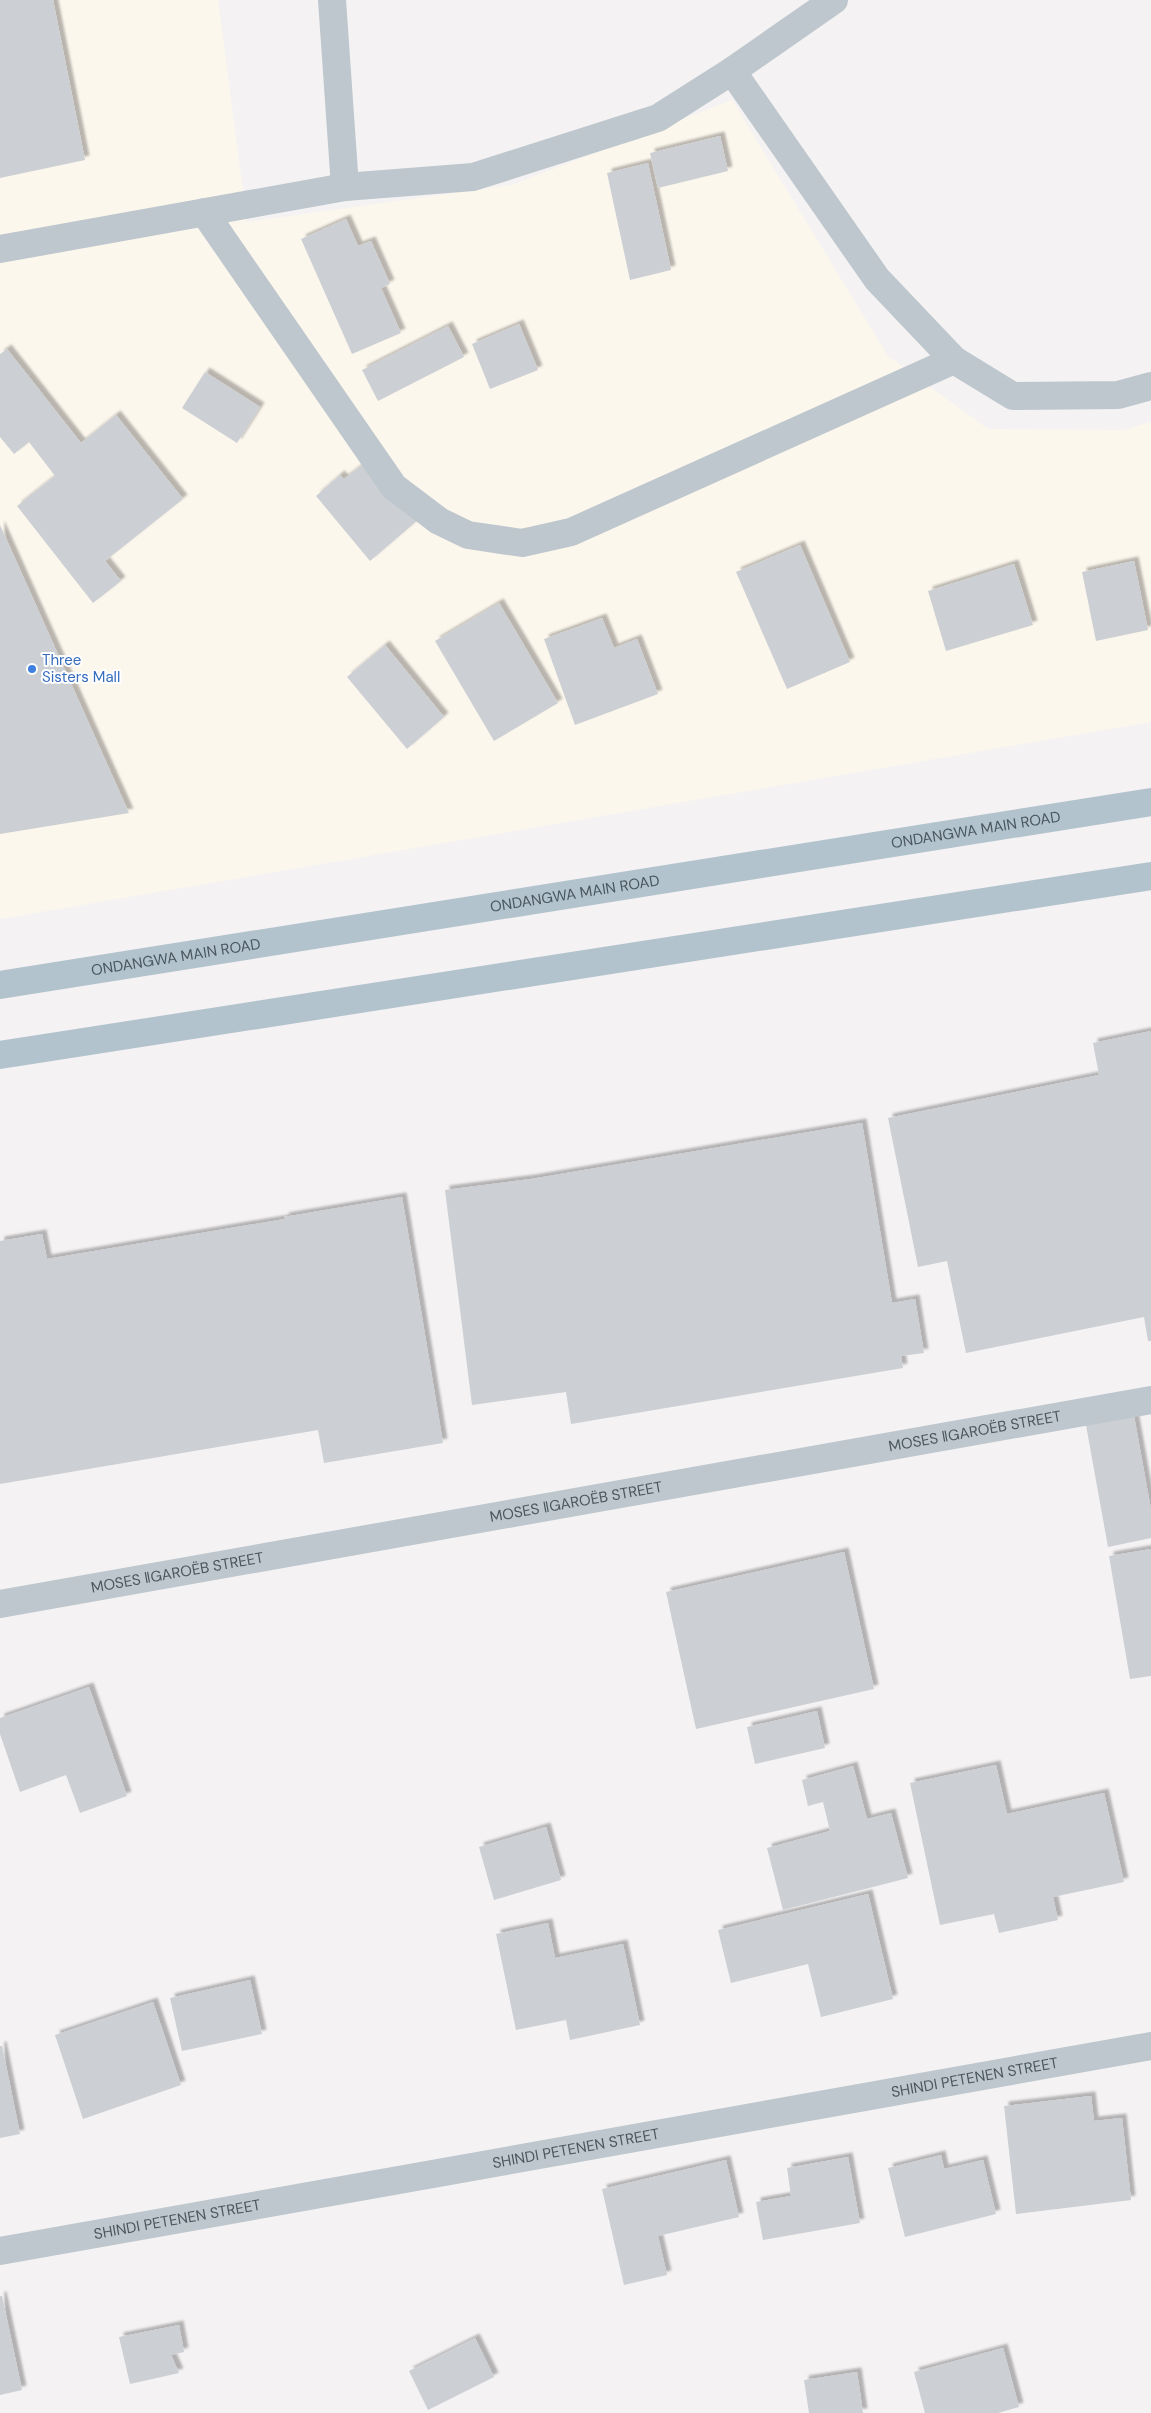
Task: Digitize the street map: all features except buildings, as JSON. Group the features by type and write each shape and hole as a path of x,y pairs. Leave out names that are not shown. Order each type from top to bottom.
{"main road":[{"name":"ONDANGWA MAIN ROAD","path":"0,985 1151,802"},
{"path":"0,1055 1151,876"}],"street":[{"path":"332,0 345,187"},
{"path":"0,249 345,187 473,177 658,118 732,71 834,0"},
{"path":"732,71 877,279 954,360 1013,396 1118,395 1151,386"},
{"path":"204,212 394,487 439,521 468,535 522,543 571,532 954,360"},
{"name":"MOSES ǁGAROËB STREET","path":"0,1604 1151,1400"},
{"name":"SHINDI PETENEN STREET","path":"0,2251 1151,2046"}],"shaded area":[{"path":"0,0 218,0 247,222 512,185 732,100 888,356 988,429 1123,430 1151,422 1151,722 0,919"}],"place":[{"name":"Three Sisters Mall","path":"32,669"}]}
